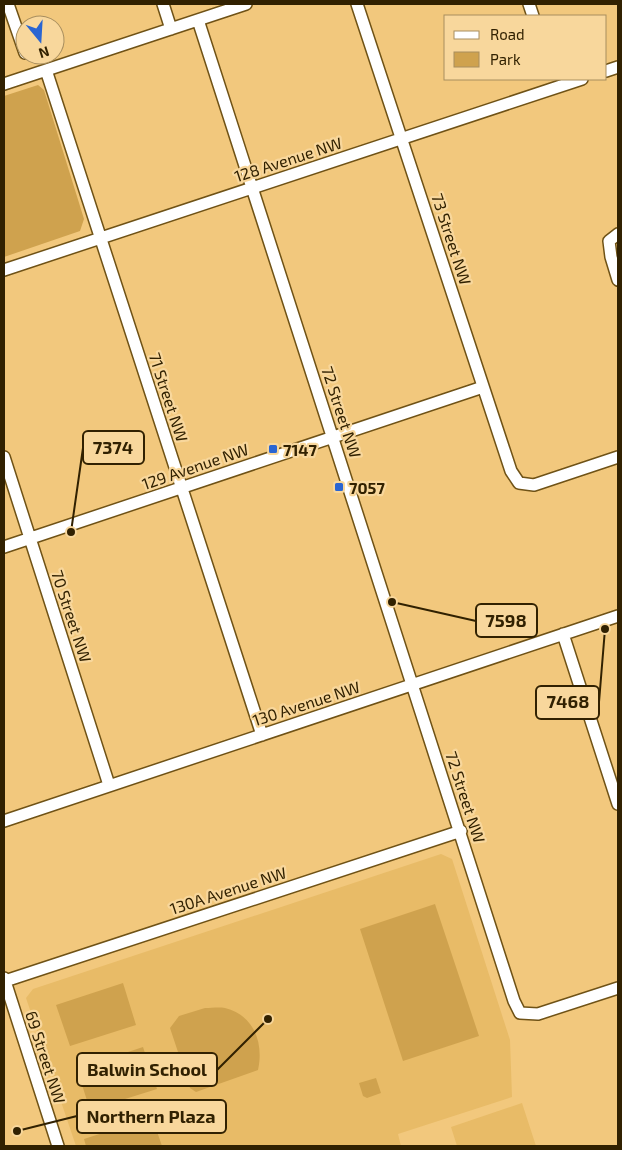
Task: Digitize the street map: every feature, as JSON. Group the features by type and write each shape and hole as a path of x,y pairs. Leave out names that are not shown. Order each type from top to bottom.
{"street":[{"path":"8,4 15,25"},
{"path":"163,4 171,29"},
{"path":"4,84 246,4"},
{"name":"73 Street NW","path":"358,4 511,471 518,483 534,485 618,457"},
{"name":"72 Street NW","path":"198,20 334,437 412,685 461,830 514,1000 520,1013 538,1014 618,988"},
{"path":"29,65 32,74"},
{"name":"71 Street NW","path":"46,70 262,735"},
{"name":"128 Avenue NW","path":"4,270 403,138 555,83 575,80"},
{"path":"614,237 611,256 618,280"},
{"name":"129 Avenue NW","path":"4,547 483,387"},
{"name":"70 Street NW","path":"4,457 109,786"},
{"name":"130 Avenue NW","path":"4,820 618,616"},
{"path":"563,634 614,776 618,804"},
{"name":"130A Avenue NW","path":"4,979 461,830"},
{"name":"69 Street NW","path":"4,979 58,1146"}],"shaded area":[{"path":"441,854 452,859 510,1040 512,1097 398,1134 401,1146 76,1146 26,998 33,989"},
{"path":"522,1103 536,1146 457,1146 451,1127"}],"green space":[{"path":"38,85 44,90 84,219 80,231 4,257 4,96"},
{"path":"435,904 479,1036 403,1061 360,929"},
{"path":"123,983 136,1025 70,1046 56,1005"},
{"path":"205,1008 225,1008 243,1017 250,1024 258,1040 258,1070 196,1092 190,1088 170,1028 179,1016"},
{"path":"143,1047 157,1089 90,1110 77,1069"},
{"path":"376,1078 381,1093 367,1098 363,1096 359,1083"},
{"path":"152,1117 162,1146 86,1146 84,1139"}],"place":[{"name":"7147","path":"273,449"},
{"name":"7057","path":"339,487"},
{"name":"7374","path":"71,532"},
{"name":"7598","path":"392,602"},
{"name":"7468","path":"605,629"},
{"name":"Balwin School","path":"268,1019"},
{"name":"Northern Plaza","path":"17,1131"}]}
